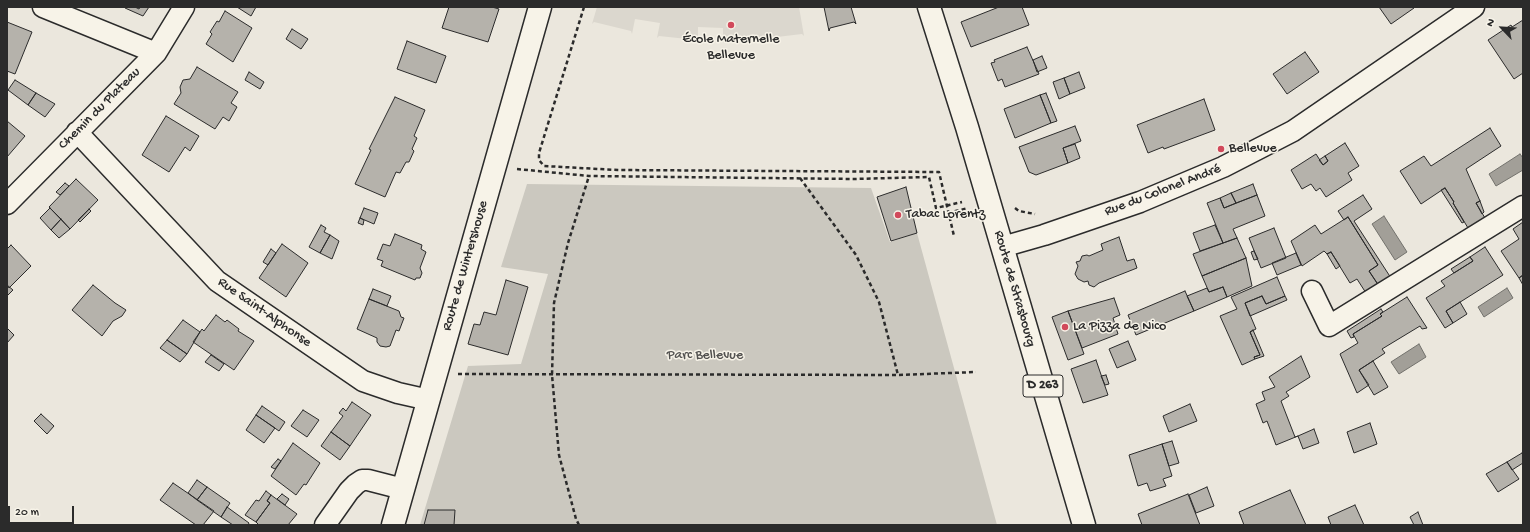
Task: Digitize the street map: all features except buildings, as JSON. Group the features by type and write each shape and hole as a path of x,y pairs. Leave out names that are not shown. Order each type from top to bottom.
{"street":[{"path":"42,7 156,53"},
{"name":"Chemin du Plateau","path":"7,204 156,53 184,7"},
{"name":"Route de Wintershouse","path":"393,525 540,7"},
{"name":"Route de Strasbourg","path":"929,7 967,127 1084,525"},
{"name":"Rue du Colonel André","path":"1002,247 1044,235 1140,202 1224,167 1293,131 1474,7"},
{"name":"Rue Saint-Alphonse","path":"77,132 216,281 363,381 398,393 429,400"},
{"path":"1312,291 1329,326 1523,206"},
{"path":"325,525 349,491 362,480 368,480 403,489"}],"path":[{"path":"584,7 539,152 539,160 544,166 618,170 939,172 954,236"},
{"path":"494,166 589,176 854,179 929,177 936,208 962,202"},
{"path":"579,525 559,455 552,375 554,303 568,243 589,176"},
{"path":"800,178 856,255 863,268 879,302 898,375"},
{"path":"1011,206 1019,211 1037,214"},
{"path":"948,213 964,209"},
{"path":"457,374 898,375 976,372"}],"shaded area":[{"name":"École Maternelle Bellevue","path":"597,7 799,7 804,36 802,34 760,39 724,40 723,43 723,28 698,27 698,42 697,40 659,36 657,38 660,23 635,19 632,34 631,31 594,22 592,24"},
{"path":"1520,154 1523,158 1523,170 1496,186 1489,174"},
{"path":"1384,216 1407,252 1395,260 1372,224"},
{"path":"1507,288 1513,298 1484,317 1478,307"},
{"path":"1419,344 1426,357 1399,374 1391,362"}],"green space":[{"name":"Parc Bellevue","path":"527,184 871,188 890,242 917,233 997,525 420,525 468,366 521,364 548,274 501,267"}],"place":[{"name":"École Maternelle Bellevue","path":"731,25"},
{"name":"Bellevue","path":"1221,149"},
{"name":"Tabac Lorentz","path":"898,215"},
{"name":"La Pizza de Nico","path":"1065,327"}]}
